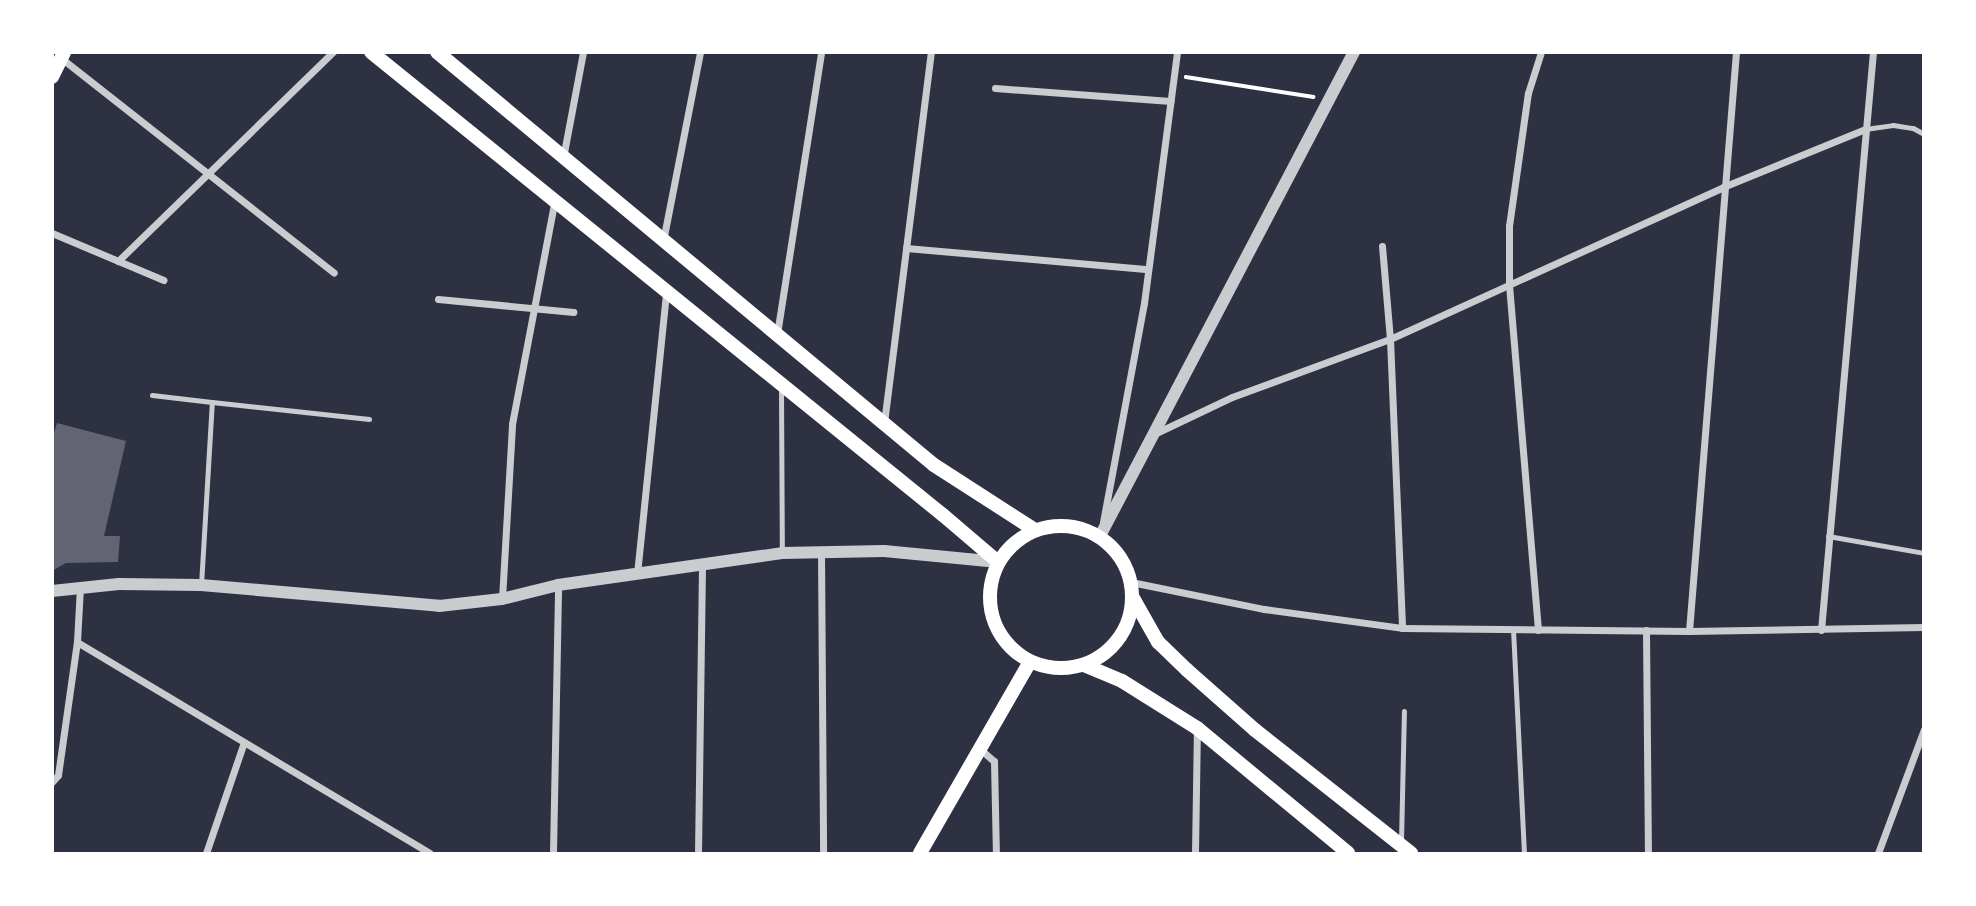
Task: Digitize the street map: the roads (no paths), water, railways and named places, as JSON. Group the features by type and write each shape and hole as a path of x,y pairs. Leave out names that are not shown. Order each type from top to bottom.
{"main road":[{"path":"371,52 998,562"},
{"path":"437,52 884,423 970,491 1035,530"},
{"path":"52,77 62,55"},
{"path":"1069,525 1100,536 1115,549 1131,582 1133,598 1129,620 1119,639 1103,655 1084,665 1048,667 1030,662 1011,649 997,630 990,608 990,585 998,562 1020,537 1035,530 1069,525"},
{"path":"1133,598 1158,642 1187,670 1255,730 1406,849"},
{"path":"920,853 1030,662"},
{"path":"1084,665 1122,681 1197,728 1348,853"}],"street":[{"path":"118,261 333,52"},
{"path":"562,158 583,52"},
{"path":"663,242 700,52"},
{"path":"777,335 821,52"},
{"path":"884,423 931,52"},
{"path":"1100,536 1122,433 1148,269 1177,52"},
{"path":"1100,536 1354,52"},
{"path":"1538,629 1509,284 1509,226 1514,175 1528,93 1541,52"},
{"path":"1689,631 1736,52"},
{"path":"1821,629 1873,52"},
{"path":"62,55 207,175 334,273"},
{"path":"995,88 1171,101"},
{"path":"1154,434 1232,397 1390,339 1723,187 1865,129"},
{"path":"502,599 512,424 555,203"},
{"path":"52,233 163,280"},
{"path":"1382,246 1390,339 1402,628"},
{"path":"906,248 1148,269"},
{"path":"636,575 666,293"},
{"path":"438,299 573,312"},
{"path":"821,550 823,853"},
{"path":"52,590 80,586 201,585 439,606 502,599 558,585 782,553 821,550 884,551 998,562"},
{"path":"698,853 702,564"},
{"path":"1131,582 1264,609 1402,628 1689,631 1923,627"},
{"path":"553,853 558,585"},
{"path":"52,782 58,775 77,642 80,586"},
{"path":"1646,630 1648,853"},
{"path":"77,642 430,853"},
{"path":"1195,853 1197,728"},
{"path":"1878,853 1923,729"},
{"path":"206,853 244,742"},
{"path":"980,749 994,761 996,853"}],"lane":[{"path":"1865,129 1894,125 1923,134"},
{"path":"781,385 782,553"},
{"path":"152,395 369,419"},
{"path":"201,585 212,402"},
{"path":"1828,536 1923,552"},
{"path":"1513,629 1524,853"},
{"path":"1404,711 1406,849"}]}
